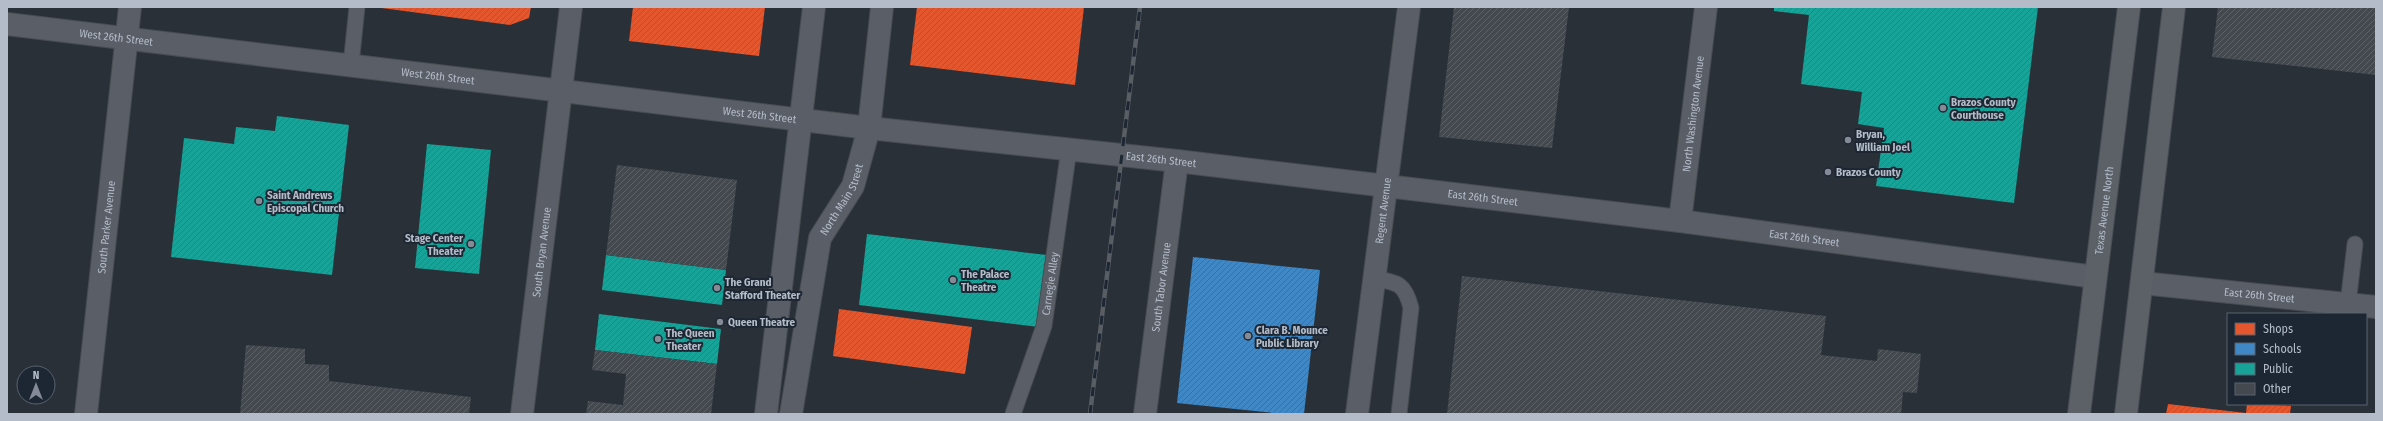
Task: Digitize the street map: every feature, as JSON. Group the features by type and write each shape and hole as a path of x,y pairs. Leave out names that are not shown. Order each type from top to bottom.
{"main road":[{"name":"Texas Avenue North","path":"2079,414 2129,7"},
{"path":"2126,414 2174,7"}],"street":[{"name":"South Parker Avenue","path":"86,414 130,7"},
{"name":"South Bryan Avenue","path":"522,414 571,7"},
{"path":"766,414 814,7"},
{"name":"North Main Street","path":"791,414 820,238 853,186 869,128 882,7"},
{"name":"Regent Avenue","path":"1357,414 1409,7"},
{"name":"North Washington Avenue","path":"1680,221 1706,7"},
{"name":"West 26th Street","path":"7,24 869,128"},
{"name":"East 26th Street","path":"869,128 1177,161 1680,221 2095,277"},
{"name":"South Tabor Avenue","path":"1146,414 1177,161"},
{"name":"East 26th Street","path":"2142,283 2376,307"}],"lane":[{"path":"351,65 357,7"},
{"name":"Carnegie Alley","path":"1013,414 1044,326 1069,149"},
{"path":"2348,304 2355,244"},
{"path":"1375,279 1399,284 1408,293 1412,308 1399,414"}],"building: Shops":[{"path":"374,7 531,7 529,18 510,25"},
{"path":"633,7 765,7 759,56 629,41"},
{"path":"917,7 1084,7 1075,85 910,65"},
{"path":"839,309 972,327 965,374 833,356"},
{"path":"2168,404 2246,413 2247,405 2291,406 2290,414 2166,414"}],"building: Schools":[{"name":"Clara B. Mounce Public Library","path":"1193,257 1320,270 1304,414 1283,414 1177,403"}],"building: Public":[{"name":"Brazos County Courthouse","path":"1774,7 2038,7 2014,203 1876,186 1884,128 1858,124 1862,92 1801,84 1809,15 1774,11"},
{"name":"Saint Andrews Episcopal Church","path":"277,116 349,125 332,275 171,257 184,138 234,144 236,127 275,131"},
{"path":"427,144 491,150 479,274 415,268"},
{"name":"The Palace Theatre","path":"867,234 1047,255 1039,327 859,305"},
{"path":"606,255 726,270 722,305 602,290"},
{"name":"The Queen Theater","path":"599,314 721,329 717,364 595,350"}],"building: Other":[{"path":"1454,7 1569,7 1552,148 1439,137"},
{"path":"2218,7 2376,7 2376,75 2212,57"},
{"path":"617,165 737,180 726,270 606,255"},
{"path":"1462,276 1826,316 1821,355 1877,361 1878,349 1921,354 1917,393 1903,392 1901,414 1447,414"},
{"path":"246,345 305,349 305,364 329,365 329,381 471,397 469,414 240,414"},
{"path":"595,350 717,364 711,414 586,414 588,401 623,405 626,374 592,370"}],"railway":[{"path":"1090,414 1140,7"}],"place":[{"name":"Brazos County Courthouse","path":"1943,108"},
{"name":"Bryan, William Joel","path":"1848,140"},
{"name":"Brazos County","path":"1828,172"},
{"name":"Saint Andrews Episcopal Church","path":"259,201"},
{"name":"Stage Center Theater","path":"471,244"},
{"name":"The Palace Theatre","path":"953,280"},
{"name":"The Grand Stafford Theater","path":"717,288"},
{"name":"Queen Theatre","path":"720,322"},
{"name":"Clara B. Mounce Public Library","path":"1248,336"},
{"name":"The Queen Theater","path":"658,339"}]}
